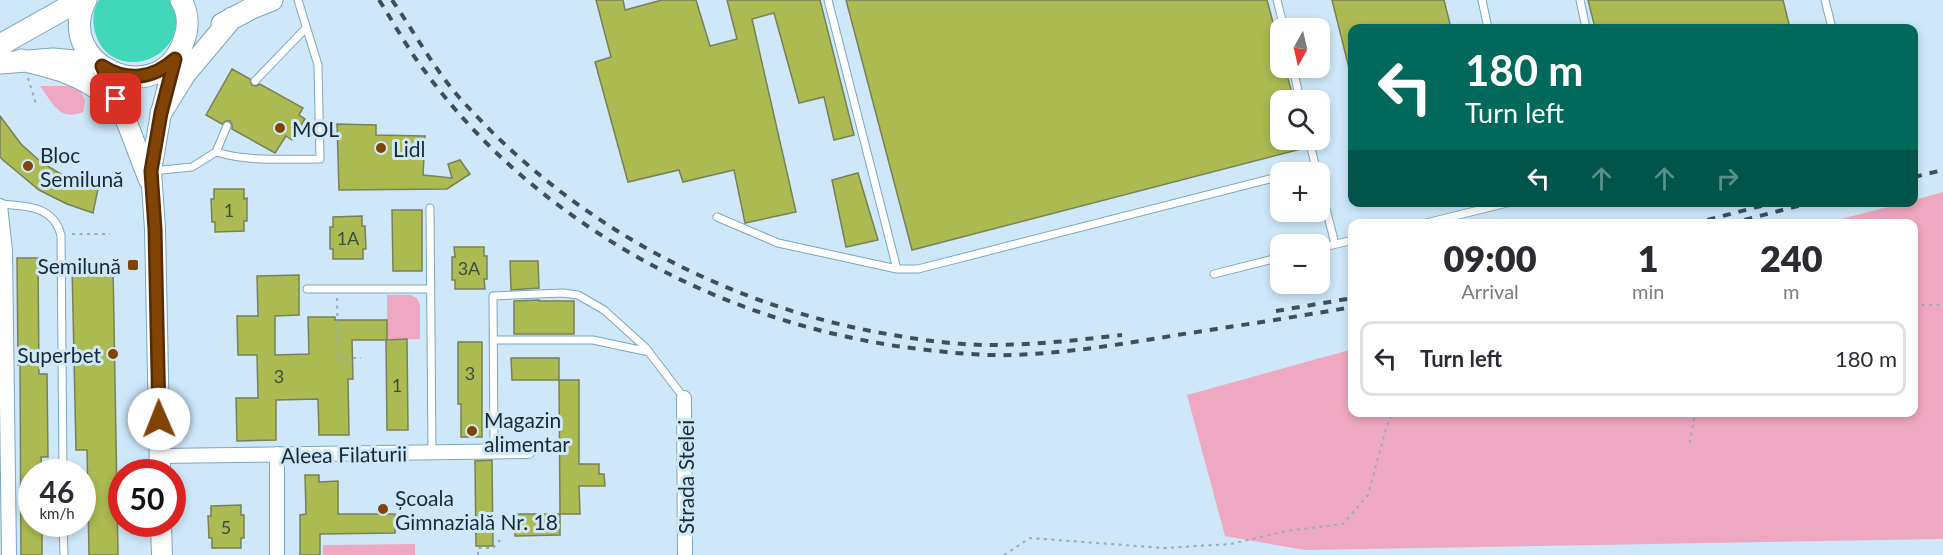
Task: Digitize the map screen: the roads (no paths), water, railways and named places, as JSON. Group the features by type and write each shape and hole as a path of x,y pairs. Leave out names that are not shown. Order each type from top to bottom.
{"main road":[{"path":"5,42 50,0"},
{"path":"5,42 80,0"},
{"path":"86,0 81,13 81,31 86,48 99,65 124,115 153,192"},
{"path":"160,459 151,171 161,113 178,54 187,34 187,18 181,0"},
{"path":"16,66 53,59 99,65 120,76 140,77 159,71 178,54 232,18 273,0"},
{"path":"161,113 199,57 232,18"},
{"path":"16,66 63,72 86,81 104,94 124,115"},
{"path":"162,537 162,555"}],"street":[{"path":"0,205 3,250 9,555"},
{"name":"Strada Stelei","path":"684,398 685,555"},
{"name":"Aleea Filaturii","path":"186,462 277,454 528,452"},
{"path":"277,454 277,555"}],"lane":[{"path":"216,152 251,159 320,159 318,65 298,0"},
{"path":"828,0 897,270"},
{"path":"1277,0 1282,18"},
{"path":"1482,0 1487,24"},
{"path":"1580,0 1585,24"},
{"path":"1825,0 1831,24"},
{"path":"255,81 306,29"},
{"path":"151,171 192,167 216,152 227,126"},
{"path":"717,217 778,243 897,270 918,269 1270,179"},
{"path":"0,205 30,207 51,215 58,225 63,459"},
{"path":"1442,219 1491,207"},
{"path":"430,208 432,453"},
{"path":"1330,222 1335,244"},
{"path":"1330,245 1348,241"},
{"path":"1214,274 1270,260"},
{"path":"307,289 430,289"},
{"path":"494,452 493,296 578,295 604,310 649,352 684,398"},
{"path":"493,340 593,339 649,352"},
{"path":"63,537 64,555"}],"railway":[{"path":"379,0 418,62 452,106 494,151 548,197 592,229 639,258 687,283 789,322 842,336 896,346 969,354 1012,355 1116,345 1348,308"},
{"path":"392,0 457,95 511,150 557,189 607,224 659,255 713,282 770,304 828,321 926,340 1007,345 1122,335"},
{"path":"1918,176 1943,170"},
{"path":"1711,219 1757,207"},
{"path":"1748,219 1794,207"},
{"path":"1276,311 1348,299"}],"place":[{"name":"MOL","path":"280,128"},
{"name":"Lidl","path":"381,148"},
{"name":"Bloc Semilună","path":"28,166"},
{"name":"Semilună","path":"133,265"},
{"name":"Superbet","path":"113,354"},
{"name":"Magazin alimentar","path":"472,431"},
{"name":"Școala Gimnazială Nr. 18","path":"383,509"}]}
